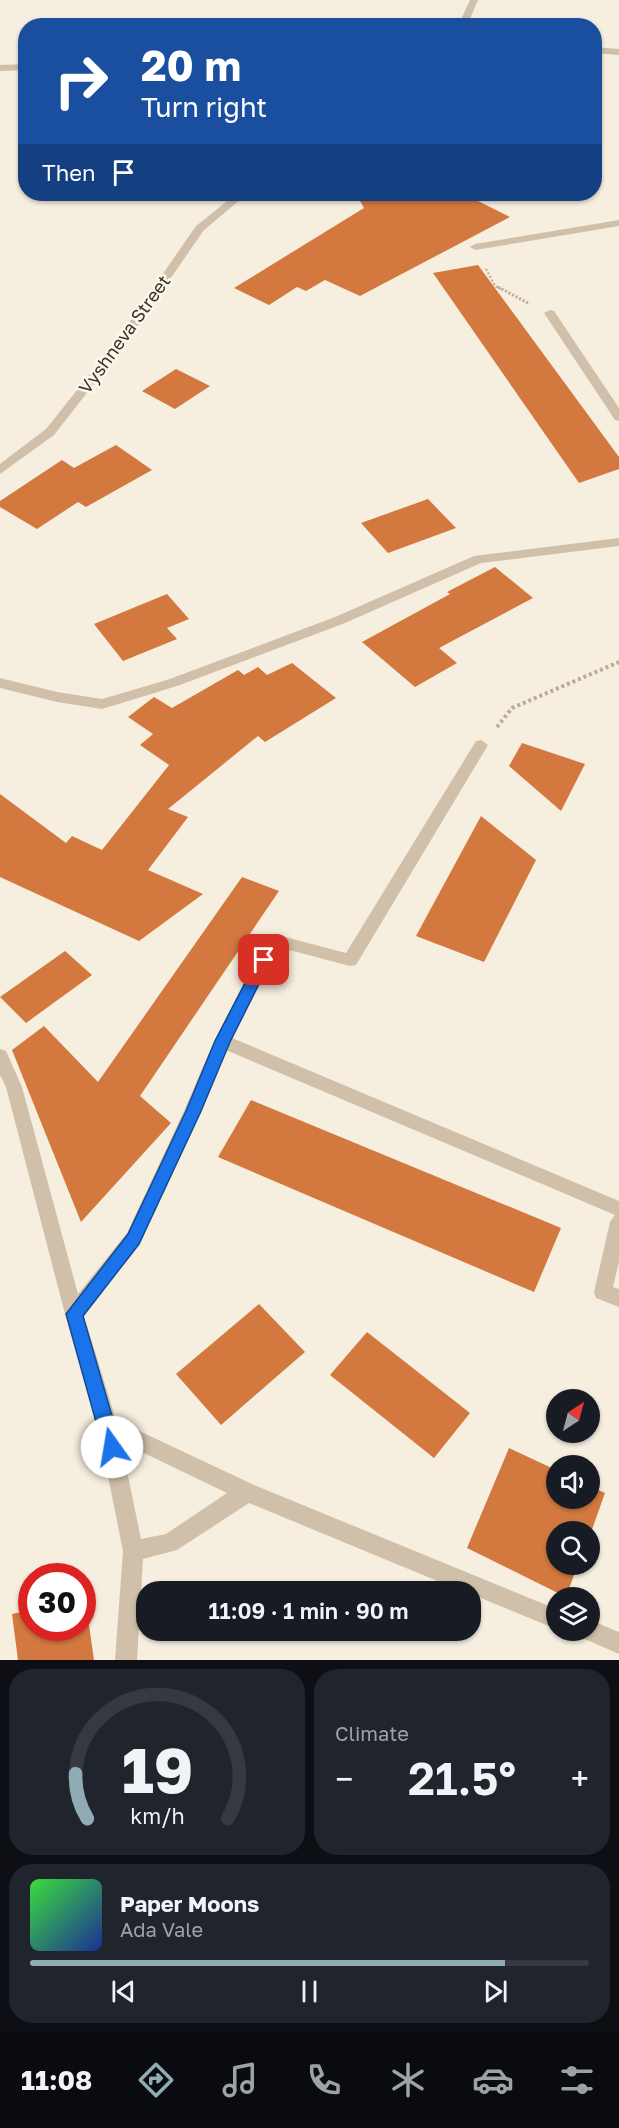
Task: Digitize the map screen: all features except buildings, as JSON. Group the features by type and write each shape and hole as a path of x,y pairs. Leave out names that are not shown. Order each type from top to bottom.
{"street":[{"path":"466,18 474,0"},
{"path":"602,51 619,52"},
{"path":"0,68 18,67"},
{"name":"Vyshneva Street","path":"0,470 50,432 121,342 200,228 233,201"},
{"path":"476,247 619,223"},
{"path":"550,313 619,417"},
{"path":"0,683 57,697 102,704 172,683 340,621 479,559 619,542"},
{"path":"74,1314 134,1239 193,1111 222,1041 274,940 350,960 482,745"},
{"path":"222,1041 619,1209"},
{"path":"0,1056 14,1087 74,1314 108,1426 133,1551 126,1660"},
{"path":"619,1222 603,1292 619,1298"},
{"path":"108,1426 247,1492 546,1615"},
{"path":"133,1551 170,1543 247,1492"},
{"path":"600,1636 619,1643"}],"path":[{"path":"476,247 495,286 550,313"},
{"path":"482,745 512,708 619,662"}],"route":[{"path":"112,1447 108,1426 74,1314 134,1239 193,1111 222,1041 264,960"}]}
